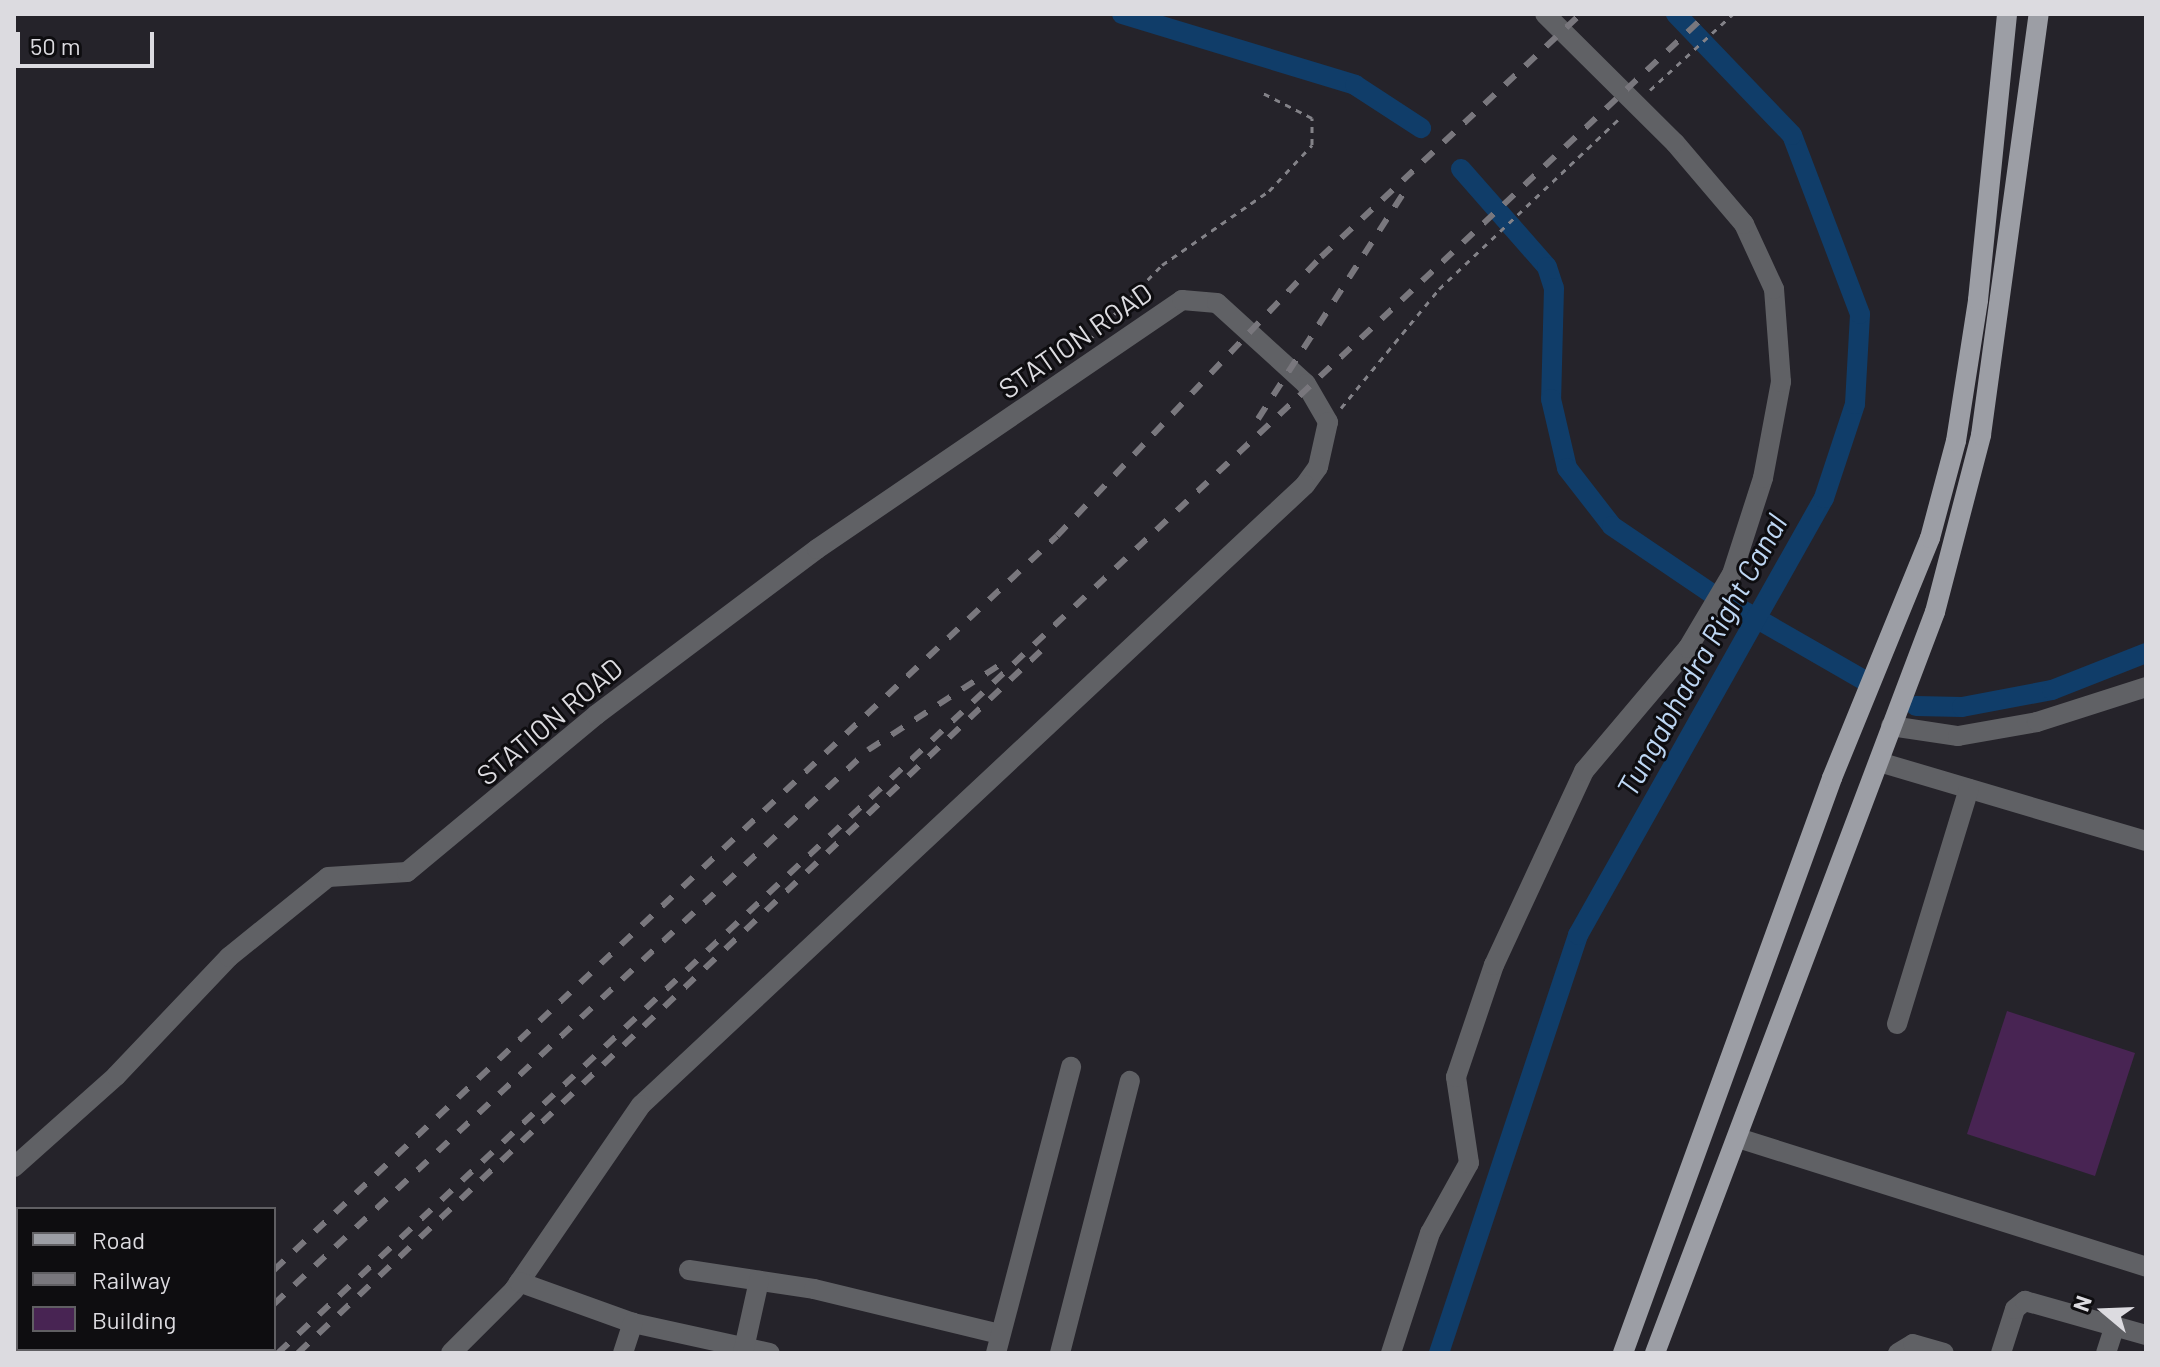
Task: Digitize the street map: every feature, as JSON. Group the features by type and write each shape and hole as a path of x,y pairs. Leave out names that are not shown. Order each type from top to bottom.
{"main road":[{"path":"1623,1353 1832,778 1930,538 1956,441 1978,300 2007,14"},
{"path":"1655,1353 1738,1138 1840,850 1879,762 1935,612 1981,435 2039,14"}],"street":[{"path":"1391,1353 1430,1233 1469,1163 1456,1077 1494,965 1584,771 1688,648 1732,574 1763,478 1781,382 1774,289 1744,224 1675,143 1545,14"},
{"name":"STATION ROAD","path":"14,1167 116,1076 229,957 328,877 407,872 436,853 596,715 804,558 1182,300 1217,303 1306,384 1328,422"},
{"path":"451,1353 519,1282 641,1105 1305,485 1318,467 1328,422"},
{"path":"1891,726 1973,733 2037,722 2146,687"},
{"path":"1879,762 2146,841"},
{"path":"1897,1024 1969,789"},
{"path":"689,1270 759,1281 998,1344 1071,1067"},
{"path":"1060,1353 1130,1081"},
{"path":"1738,1138 2144,1260"},
{"path":"744,1350 759,1281"},
{"path":"519,1282 633,1323 744,1350 770,1353"},
{"path":"2001,1353 2025,1301 2146,1335"},
{"path":"623,1353 633,1323"},
{"path":"2106,1353 2115,1325"},
{"path":"1898,1353 1913,1344 1944,1353"}],"path":[{"path":"1640,99 1733,14"},
{"path":"1096,361 1091,334 1118,306 1162,265 1269,191 1312,145 1312,118 1261,92"},
{"path":"1328,422 1439,289 1630,109"}],"building":[{"path":"2007,1011 2135,1053 2095,1176 1967,1134"}],"waterway":[{"path":"1122,14 1355,85 1421,128"},
{"name":"Tungabhadra Right Canal","path":"1439,1353 1578,935 1824,498 1855,404 1860,314 1792,135 1676,14"},
{"path":"1461,169 1547,267 1554,288 1551,399 1567,468 1612,526 1714,595"},
{"path":"1728,602 1867,682"},
{"path":"1916,706 1962,707 2052,690 2146,653"}],"railway":[{"path":"276,1268 1057,536 1321,257 1581,14"},
{"path":"278,1353 1707,14"},
{"path":"1258,419 1403,194"},
{"path":"298,1353 1049,643"},
{"path":"276,1302 868,750 1001,664"}]}
